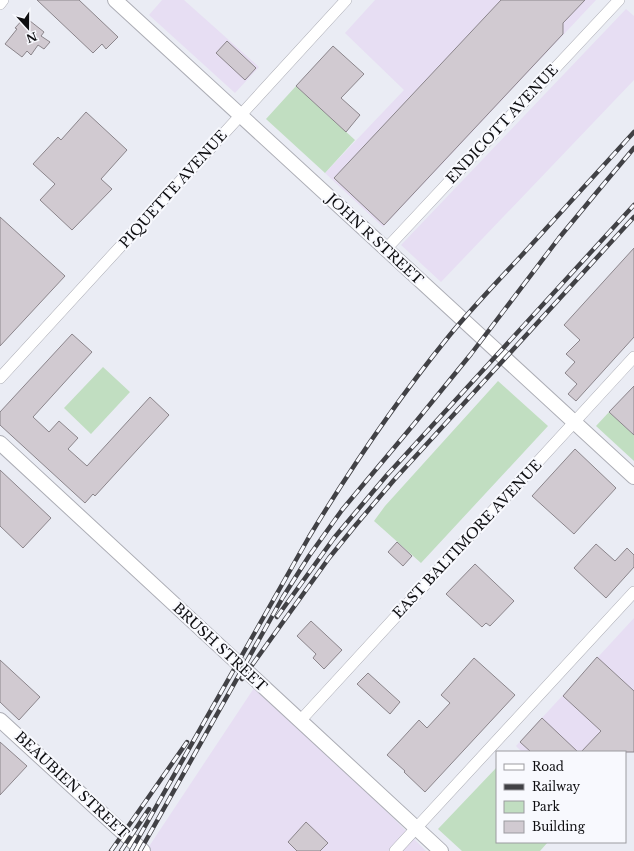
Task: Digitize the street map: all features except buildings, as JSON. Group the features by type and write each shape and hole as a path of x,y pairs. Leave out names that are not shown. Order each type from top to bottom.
{"street":[{"path":"0,4 3,0"},
{"name":"JOHN R STREET","path":"116,0 634,477"},
{"name":"PIQUETTE AVENUE","path":"0,378 346,0"},
{"name":"ENDICOTT AVENUE","path":"386,249 619,0"},
{"name":"EAST BALTIMORE AVENUE","path":"300,721 634,357"},
{"name":"BRUSH STREET","path":"0,444 441,851"},
{"path":"395,851 634,592"},
{"name":"BEAUBIEN STREET","path":"0,720 143,851"}],"shaded area":[{"path":"162,0 184,0 259,67 235,93 149,15"},
{"path":"375,0 596,0 383,227 325,173 404,90 345,33"},
{"path":"626,9 634,16 634,80 441,282 401,245"},
{"path":"634,618 634,745 626,754 626,751 521,751 516,746"},
{"path":"258,682 426,851 146,851"}],"green space":[{"path":"296,86 355,140 325,173 266,119"},
{"path":"103,367 130,392 91,434 64,408"},
{"path":"498,381 548,426 421,563 374,521 385,506"},
{"path":"609,412 634,435 634,461 596,426"},
{"path":"496,768 496,843 547,843 540,851 462,851 438,829"}],"railway":[{"path":"131,851 309,537 376,434 411,384 458,326 634,132"},
{"path":"140,851 283,597 309,556 342,510 471,354 559,238 634,148"},
{"path":"277,617 334,538 387,475 634,205"},
{"path":"242,679 329,558 394,480 634,217"},
{"path":"111,851 187,742"},
{"path":"121,851 149,809"}]}
